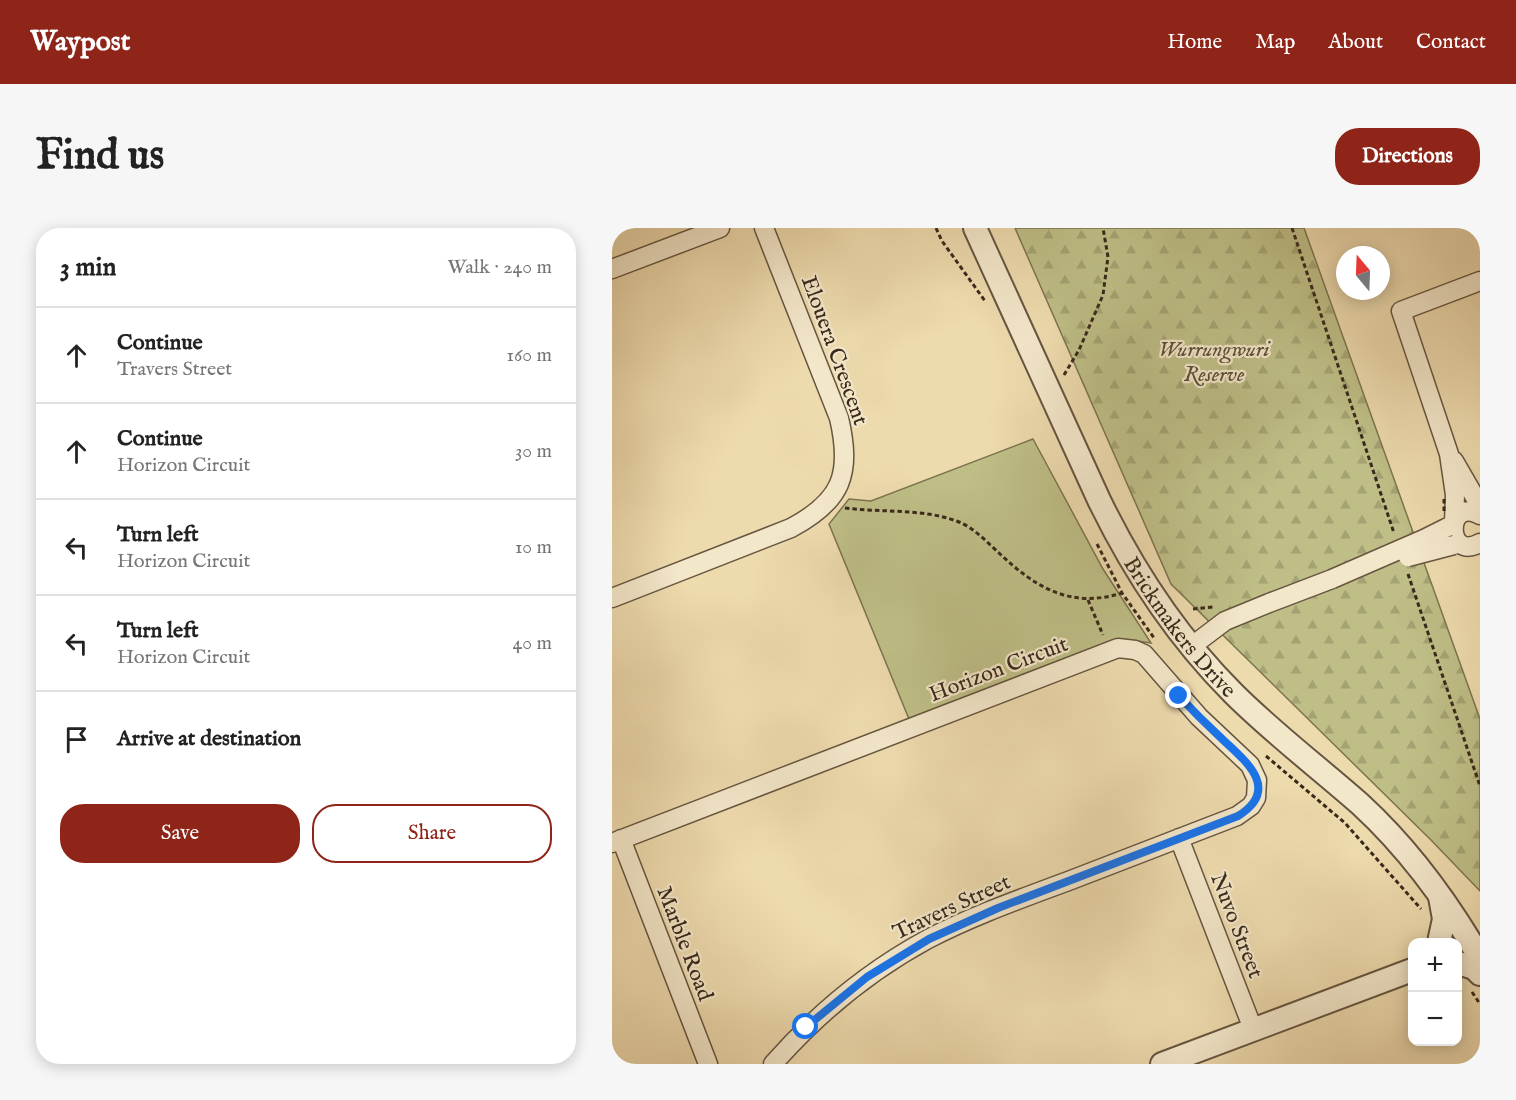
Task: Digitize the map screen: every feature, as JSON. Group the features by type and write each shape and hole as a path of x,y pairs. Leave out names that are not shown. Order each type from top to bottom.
{"street":[{"path":"612,269 720,228"},
{"name":"Elouera Crescent","path":"612,598 791,528 812,517 826,506 842,476 845,459 839,418 764,228"},
{"name":"Brickmakers Drive","path":"975,228 1119,541 1146,584 1192,646 1240,700 1361,806 1403,848 1439,892 1480,958"},
{"path":"1480,281 1401,311 1449,454 1455,495 1452,524 1454,535 1480,559"},
{"path":"1449,454 1480,506"},
{"path":"1192,646 1226,621 1424,539 1452,524 1465,512 1480,515"},
{"path":"1332,579 1430,550 1465,545"},
{"name":"Horizon Circuit","path":"616,841 1110,651 1127,648 1143,654 1186,703 1255,772 1258,788 1251,806 1238,816 1179,838"},
{"name":"Nuvo Street","path":"1179,838 1253,1029"},
{"name":"Travers Street","path":"773,1064 806,1027 867,977 929,939 998,908 1179,838"},
{"name":"Marble Road","path":"616,841 708,1064"},
{"path":"1439,892 1444,919 1440,938"},
{"path":"1462,964 1474,968 1480,974"},
{"path":"1161,1064 1408,970"}],"path":[{"path":"1047,385 1067,373 1103,295 1108,257 1103,228"},
{"path":"1292,228 1395,537"},
{"path":"826,506 927,514 961,522 986,541 1019,572 1049,591 1088,600 1122,593"},
{"path":"1405,566 1480,786"},
{"path":"1088,600 1110,651"}],"green space":[{"name":"Wurrungwuri Reserve","path":"1015,228 1304,228 1480,719 1480,891 1171,584"},
{"path":"1033,439 1103,569 1151,643 1112,640 909,719 829,524 849,499 871,501"}],"route":[{"path":"806,1027 867,977 929,939 998,908 1238,816 1251,806 1258,788 1255,772 1179,696"}]}
